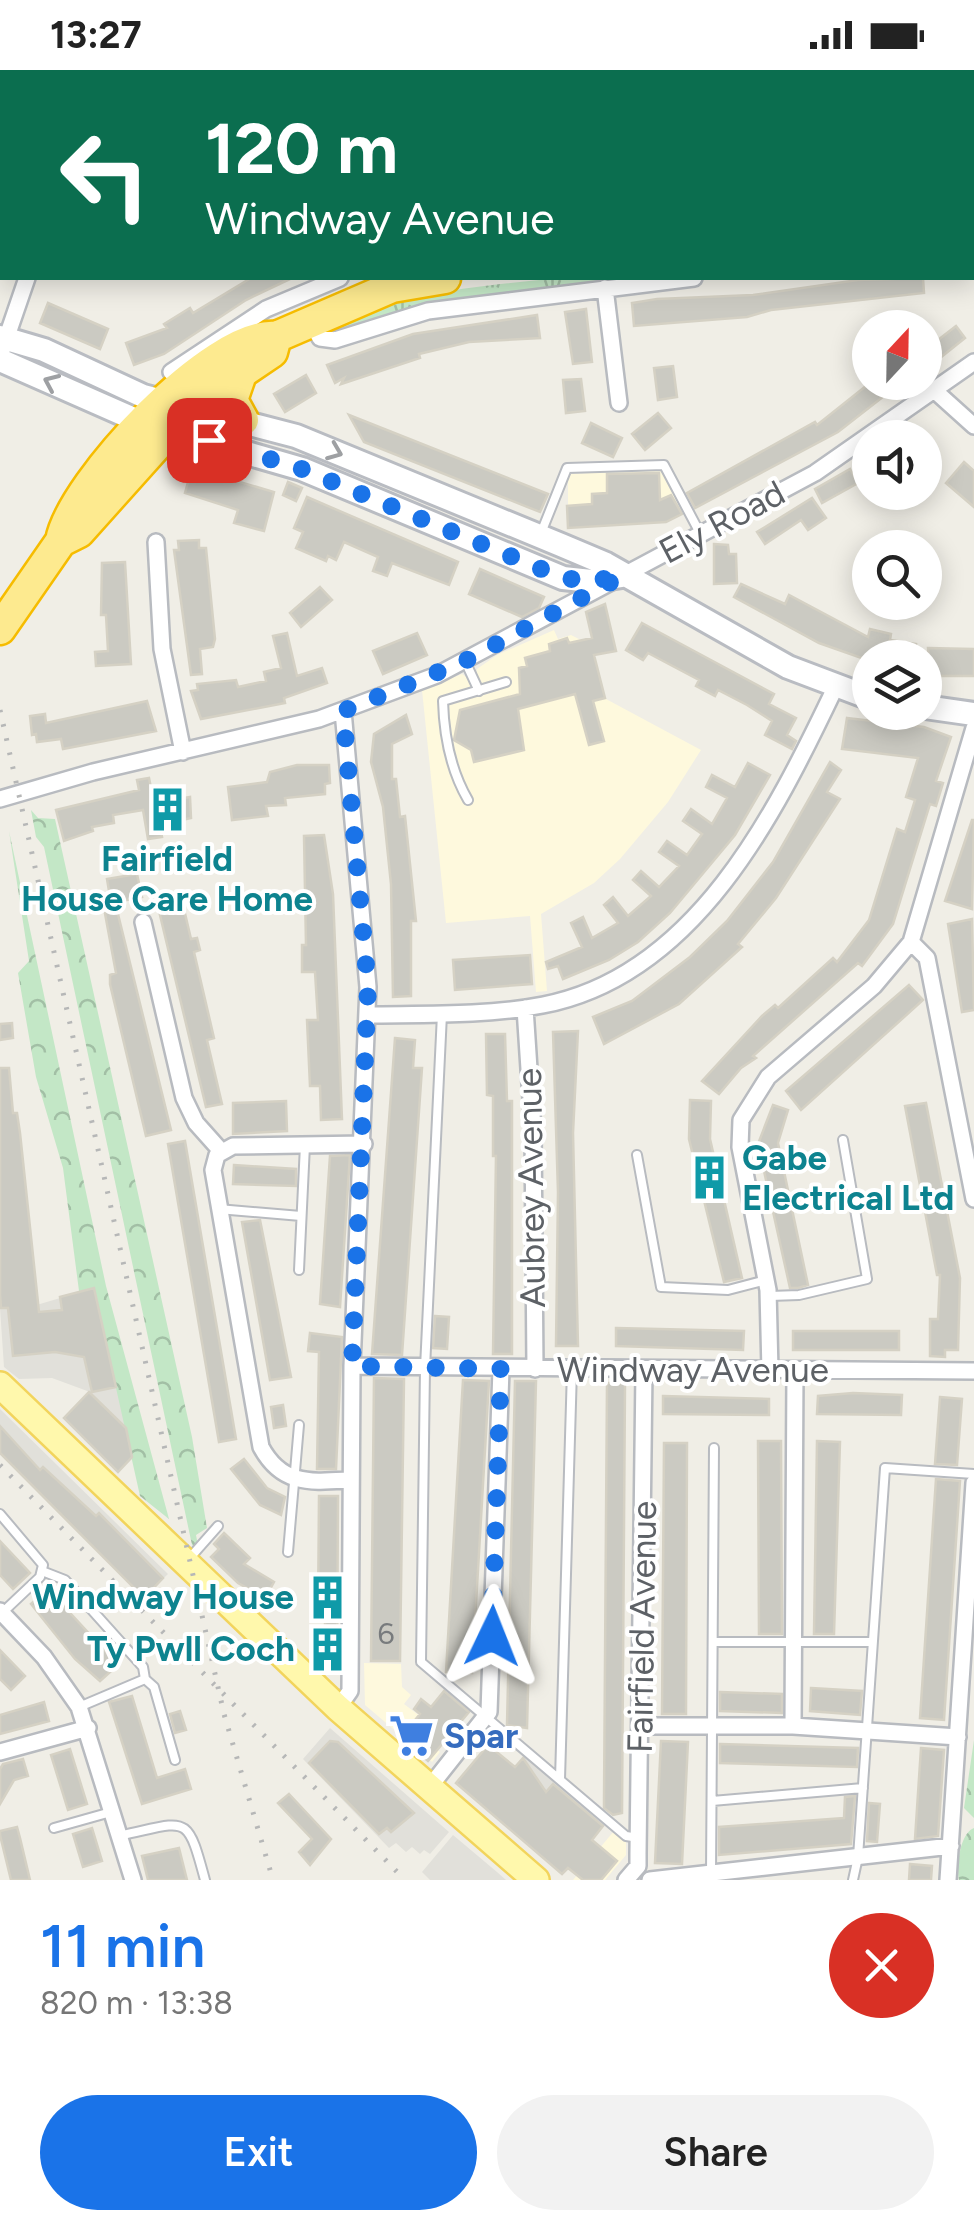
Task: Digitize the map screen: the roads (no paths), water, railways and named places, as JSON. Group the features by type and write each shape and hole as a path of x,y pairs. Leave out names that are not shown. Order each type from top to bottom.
{"highway":[{"path":"0,629 62,541 79,532 167,406 258,335 274,327 310,320 392,287 433,280"},
{"path":"167,406 242,371 272,352 274,327"},
{"path":"242,371 232,400 243,420"}],"main road":[{"path":"2,348 143,396 302,469 563,578 592,581 622,576"},
{"path":"167,406 243,420 337,452 540,536 606,564 788,667 852,693"},
{"path":"942,709 974,714"},
{"path":"0,1385 338,1708 536,1880"}],"street":[{"path":"2,348 27,280"},
{"path":"274,327 337,280"},
{"path":"310,320 320,338 336,340 428,311 676,280"},
{"path":"604,288 620,403"},
{"name":"Ely Road","path":"942,384 974,362"},
{"path":"942,397 974,426"},
{"name":"Ely Road","path":"0,800 343,711 465,661 815,473 920,400"},
{"path":"156,542 162,649 183,752"},
{"path":"368,1016 525,1008 577,996 632,969 702,907 769,816 835,688"},
{"path":"338,1708 350,1691 352,1366 368,1016 365,933 343,711"},
{"path":"770,1370 768,1288 740,1147 741,1120 748,1102 781,1064 892,969 911,942 974,728"},
{"path":"143,922 184,1098 196,1123 222,1151"},
{"path":"911,942 927,958 974,1199"},
{"name":"Aubrey Avenue","path":"525,1008 533,1130 535,1369"},
{"path":"350,1480 296,1480 267,1459 256,1436 213,1170 222,1151 233,1146 364,1144"},
{"name":"Windway Avenue","path":"352,1366 974,1371"},
{"path":"428,1788 487,1717 501,1369"},
{"name":"Fairfield Avenue","path":"629,1879 638,1866 644,1370"},
{"path":"793,1726 795,1370"},
{"path":"948,1880 974,1483"},
{"path":"2,1616 44,1657 79,1707 123,1835 133,1880"},
{"path":"641,1726 793,1726 958,1737"},
{"path":"0,1752 88,1728"},
{"path":"650,1880 951,1846"}],"lane":[{"path":"540,536 567,468 664,464 701,535"},
{"path":"465,661 479,691"},
{"path":"468,800 457,781 444,734 443,701 506,682"},
{"path":"442,1013 425,1368 421,1662 626,1836 638,1838"},
{"path":"638,1155 661,1287 768,1288 799,1294 868,1279 842,1140"},
{"path":"298,1270 305,1143"},
{"path":"218,1208 301,1216"},
{"path":"560,1779 572,1369"},
{"path":"288,1552 300,1425"},
{"path":"711,1873 714,1448"},
{"path":"853,1880 858,1857 885,1468 974,1474"},
{"path":"0,1514 41,1558 42,1571 2,1616"},
{"path":"186,1562 218,1526"},
{"path":"42,1571 65,1580 144,1667 176,1760"},
{"path":"714,1642 872,1642"},
{"path":"79,1707 145,1679"},
{"path":"712,1800 863,1788"},
{"path":"54,1828 115,1811"},
{"path":"123,1835 177,1824 186,1828 193,1835 205,1880"}],"railway":[{"path":"0,710 224,1714 273,1880"},
{"path":"0,1465 405,1880"}],"place":[{"name":"Fairfield House Care Home","path":"167,809"},
{"name":"Gabe Electrical Ltd","path":"709,1178"},
{"name":"Windway House","path":"327,1597"},
{"name":"Ty Pwll Coch","path":"328,1649"},
{"name":"Spar","path":"411,1736"}]}
